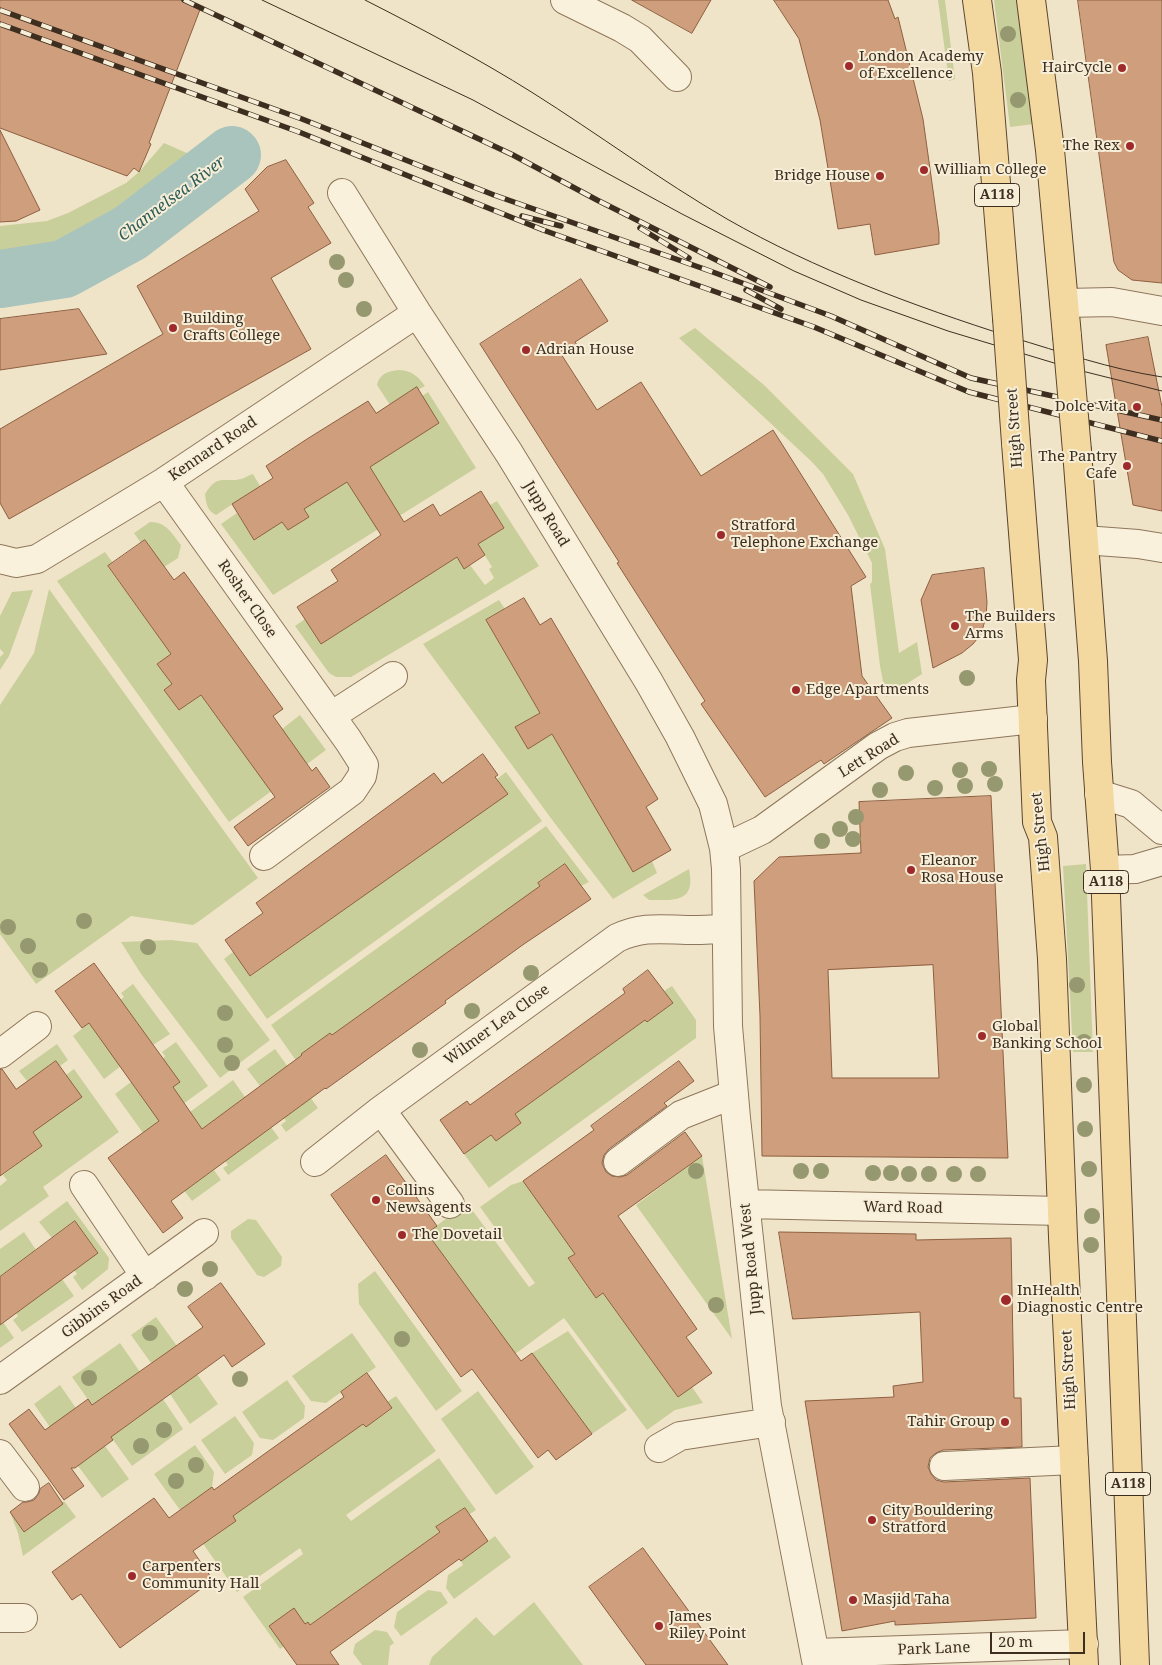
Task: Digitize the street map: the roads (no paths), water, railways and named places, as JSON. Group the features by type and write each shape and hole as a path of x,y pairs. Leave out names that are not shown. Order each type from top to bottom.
{"main road":[{"name":"High Street","path":"977,0 987,72 1033,660 1031,680 1037,822 1043,836 1052,959 1062,1211 1084,1654"},
{"name":"A118","path":"1031,0 1050,150 1065,303 1093,661 1105,870 1135,1665"}],"street":[{"path":"565,0 640,39 677,77"},
{"name":"Jupp Road","path":"342,193 417,313 509,453 649,682 684,744 713,804 724,848"},
{"path":"1065,303 1112,302 1162,311"},
{"name":"Kennard Road","path":"0,559 16,563 37,560 164,482 417,313"},
{"name":"Rosher Close","path":"164,482 364,765 362,776 352,791 264,856"},
{"path":"1084,540 1138,544 1162,548"},
{"path":"331,716 393,676"},
{"name":"Lett Road","path":"724,848 762,830 878,746 895,737 908,733 1033,719"},
{"path":"1100,794 1131,804 1162,830"},
{"name":"Jupp Road West","path":"724,848 728,1026 745,1204 768,1406 816,1659"},
{"path":"1105,870 1135,869 1162,861"},
{"name":"Wilmer Lea Close","path":"315,1162 382,1110 617,938 633,931 642,930 726,929"},
{"path":"0,1054 37,1026"},
{"path":"618,1162 682,1115 734,1094"},
{"path":"382,1110 450,1204"},
{"path":"84,1185 145,1276"},
{"name":"Ward Road","path":"745,1204 1062,1211"},
{"name":"Gibbins Road","path":"0,1380 204,1233"},
{"path":"659,1448 680,1436 771,1422"},
{"path":"0,1454 25,1488"},
{"path":"944,1466 1074,1460"},
{"name":"Park Lane","path":"816,1659 1084,1654"}],"waterway":[{"name":"Channelsea River","path":"0,279 64,269 130,233 232,155"}],"tram line":[{"path":"262,0 473,100 682,214 794,271 861,300 948,331 1074,369 1162,391"},
{"path":"365,0 492,68 702,204 795,255 866,286 1011,337 1086,360 1162,377"}],"railway":[{"path":"184,0 513,155 597,200 770,287"},
{"path":"0,10 302,119 494,195 831,316 971,378 1162,420"},
{"path":"0,24 299,132 543,230 814,327 969,392 1162,441"},
{"path":"522,216 561,226"},
{"path":"640,228 689,258"},
{"path":"746,290 781,309"}],"place":[{"name":"London Academy of Excellence","path":"849,66"},
{"name":"HairCycle","path":"1122,68"},
{"name":"The Rex","path":"1130,146"},
{"name":"William College","path":"924,170"},
{"name":"Bridge House","path":"880,176"},
{"name":"Building Crafts College","path":"173,328"},
{"name":"Adrian House","path":"526,350"},
{"name":"Dolce Vita","path":"1137,407"},
{"name":"The Pantry Cafe","path":"1127,466"},
{"name":"Stratford Telephone Exchange","path":"721,535"},
{"name":"The Builders Arms","path":"955,626"},
{"name":"Edge Apartments","path":"796,690"},
{"name":"Eleanor Rosa House","path":"911,870"},
{"name":"Global Banking School","path":"982,1036"},
{"name":"Collins Newsagents","path":"376,1200"},
{"name":"The Dovetail","path":"402,1235"},
{"name":"InHealth Diagnostic Centre","path":"1006,1300"},
{"name":"Tahir Group","path":"1005,1422"},
{"name":"City Bouldering Stratford","path":"872,1520"},
{"name":"Carpenters Community Hall","path":"132,1576"},
{"name":"Masjid Taha","path":"853,1600"},
{"name":"James Riley Point","path":"659,1626"}]}
